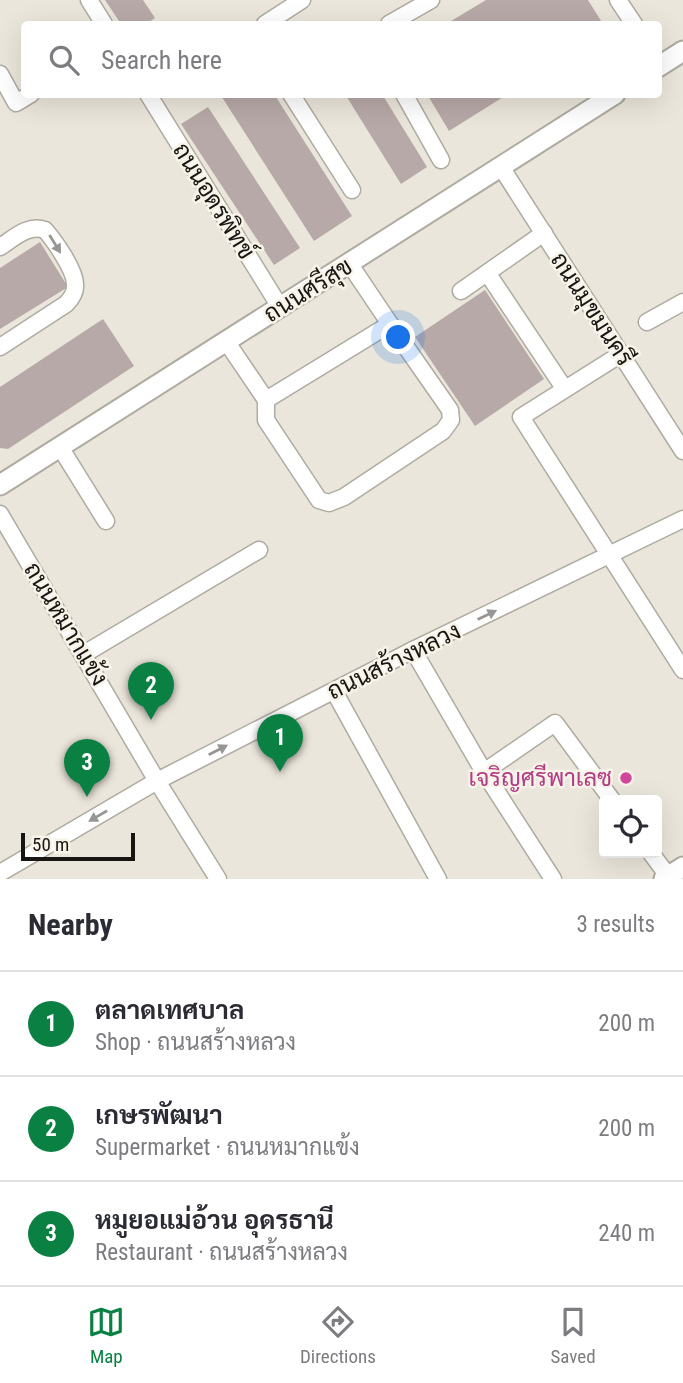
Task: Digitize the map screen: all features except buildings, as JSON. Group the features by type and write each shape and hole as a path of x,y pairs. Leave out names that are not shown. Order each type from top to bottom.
{"main road":[{"path":"662,63 683,51"},
{"name":"ถนนศรีสุข","path":"0,485 609,98"}],"street":[{"path":"89,0 102,21"},
{"path":"394,21 431,0"},
{"path":"618,0 632,21"},
{"path":"269,21 294,2"},
{"path":"0,74 16,103 24,98"},
{"name":"ถนนอุดรพิทข์","path":"150,98 280,307"},
{"path":"294,98 352,190"},
{"path":"406,98 441,160"},
{"name":"ถนนมุขมนครี","path":"501,167 683,452"},
{"path":"0,247 29,229 37,227 45,230 74,276 76,285 73,296 66,304 0,347"},
{"path":"461,292 544,233"},
{"path":"226,341 266,400 266,420 318,500 329,503 344,498 443,431 451,420 450,410 349,263"},
{"path":"488,274 564,388"},
{"path":"647,322 683,302"},
{"path":"266,400 390,324"},
{"path":"621,354 521,417 683,670"},
{"path":"60,447 106,521"},
{"name":"ถนนหมากแข้ง","path":"0,514 157,781 218,879"},
{"name":"ถนนสร้างหลวง","path":"0,873 157,781 414,650 683,519"},
{"path":"84,654 259,550"},
{"path":"414,650 484,772 552,879"},
{"path":"334,691 438,879"},
{"path":"484,772 555,723 608,795"},
{"path":"656,858 672,874"}],"place":[{"name":"เกษรพัฒนา","path":"151,720"},
{"name":"ตลาดเทศบาล","path":"280,772"},
{"name":"เจริญศรีพาเลซ","path":"626,778"},
{"name":"หมูยอแม่อ้วน อุดรธานี","path":"87,797"}]}
